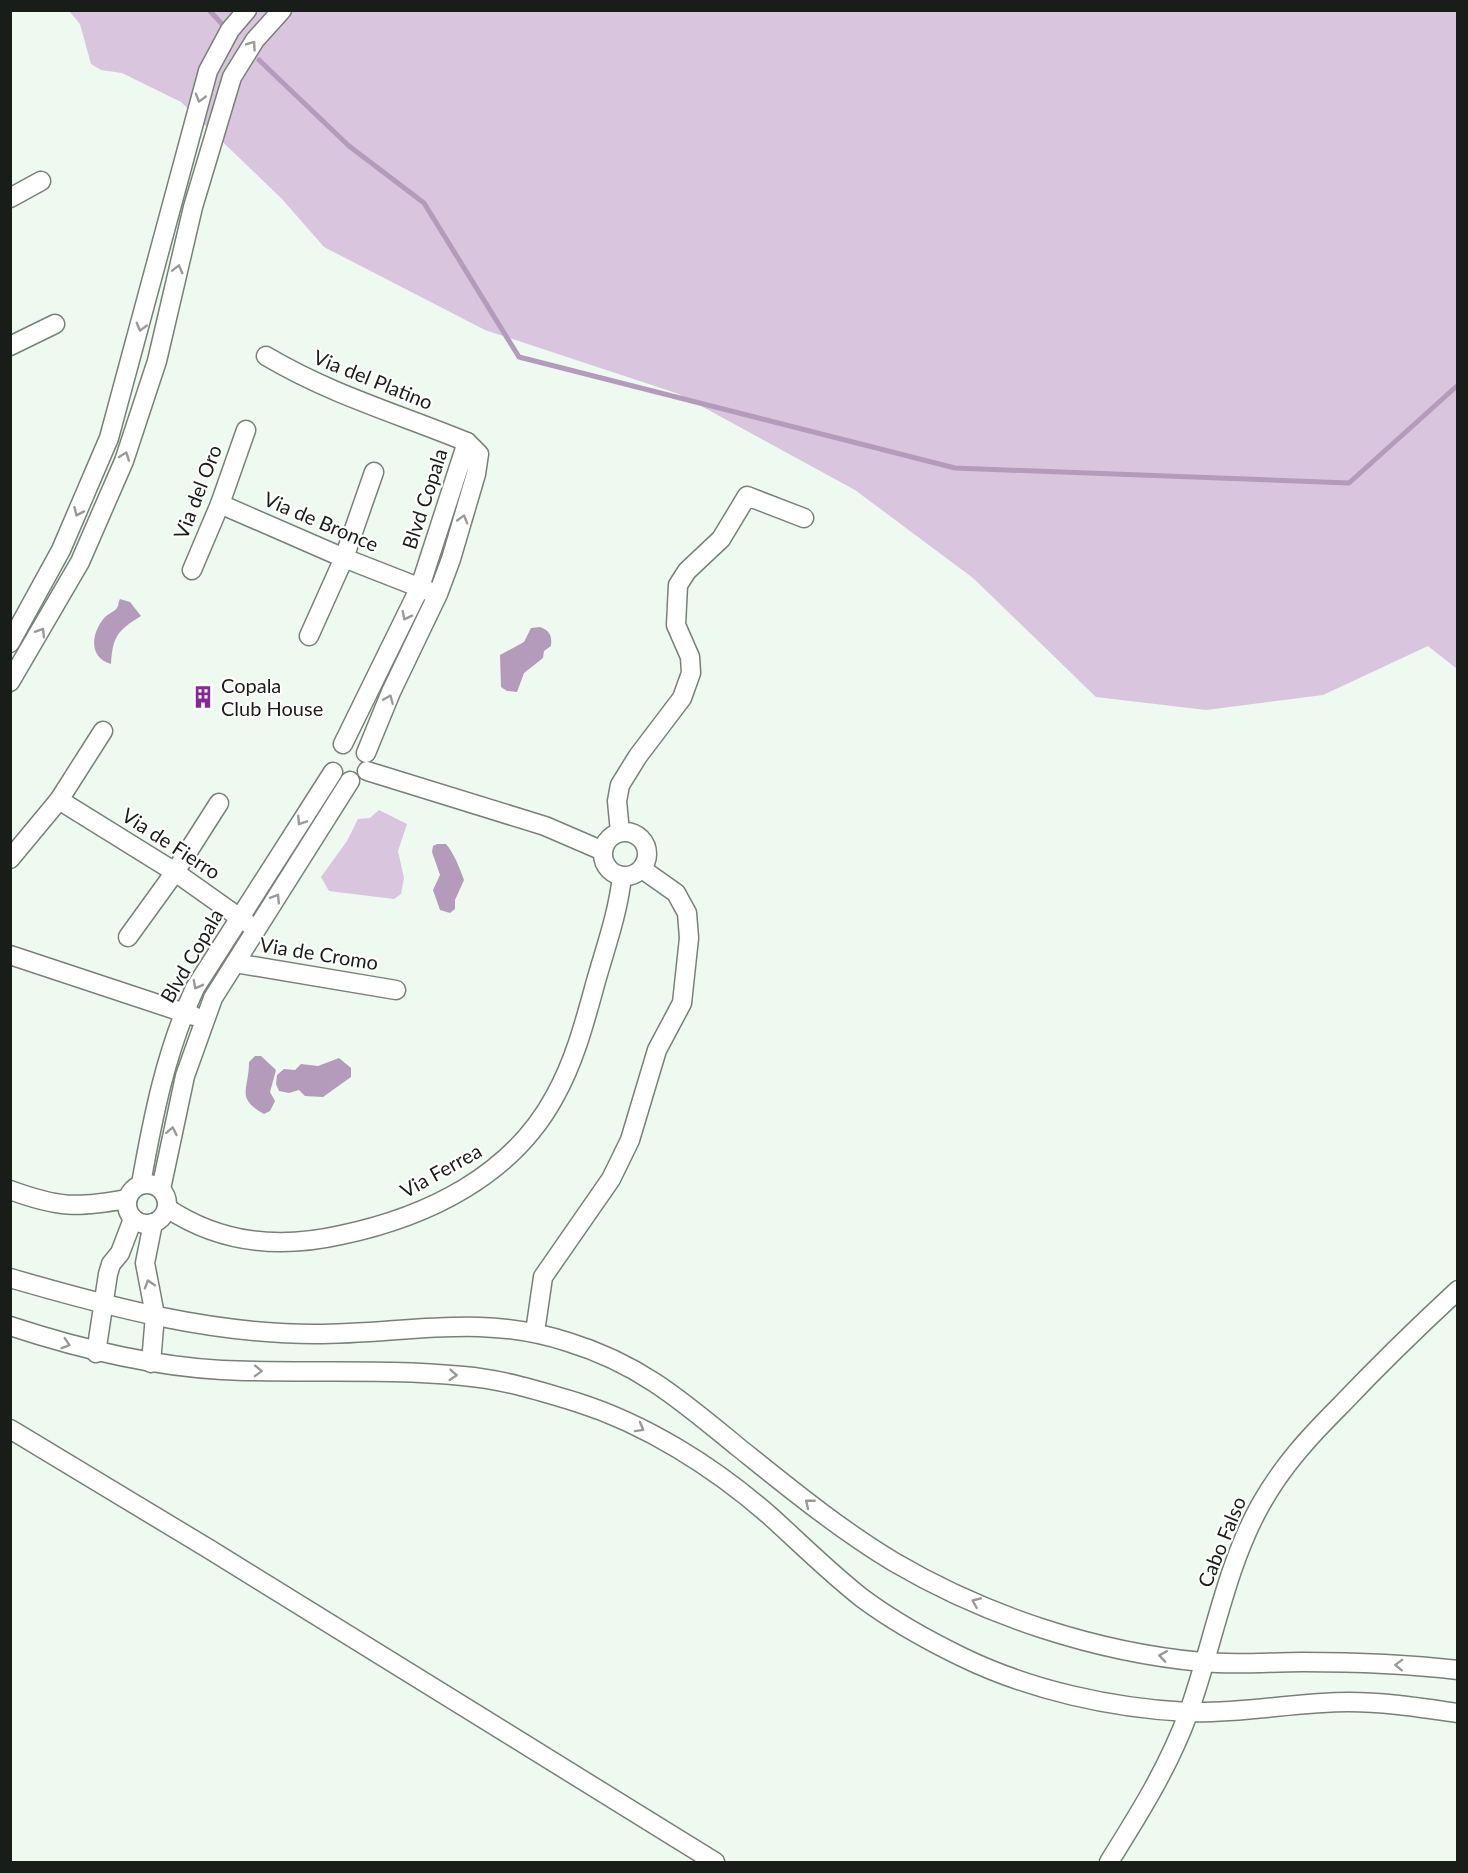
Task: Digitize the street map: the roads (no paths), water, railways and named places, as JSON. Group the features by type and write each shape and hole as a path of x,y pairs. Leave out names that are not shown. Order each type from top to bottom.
{"street":[{"path":"10,643 61,550 109,438 208,71 230,30 247,10"},
{"path":"10,682 80,562 124,461 157,361 194,207 232,77 273,13"},
{"path":"208,71 232,77"},
{"path":"10,198 41,181"},
{"path":"10,346 55,324"},
{"name":"Via del Platino","path":"266,356 306,380 340,395 467,442"},
{"name":"Via del Oro","path":"192,570 220,504 246,430"},
{"name":"Blvd Copala","path":"141,1184 158,1093 183,1013 214,953 333,772 331,766 333,752 343,744 420,587 467,442 476,449 479,459 451,559 438,594 391,692 366,753 369,759 367,771 357,780 350,781 213,998 185,1076 161,1189"},
{"path":"309,636 344,558 375,472"},
{"path":"620,832 617,801 620,785 682,698 691,673 690,657 676,625 678,585 687,571 721,539 747,496 804,518"},
{"name":"Via de Bronce","path":"220,504 344,558 438,594"},
{"path":"10,859 59,801 104,731"},
{"path":"343,744 357,744 366,753"},
{"path":"367,771 545,826 603,852"},
{"path":"333,772 344,780 350,781"},
{"name":"Via de Fierro","path":"59,801 175,872 240,916 256,930"},
{"path":"128,937 175,872 219,803"},
{"path":"620,832 634,834 644,843 647,856 642,869 630,876 622,876 605,865 603,852 608,839 620,832"},
{"path":"535,1332 543,1277 602,1195 615,1170 630,1140 657,1050 682,1003 689,938 687,913 676,893 642,869"},
{"name":"Via Ferrea","path":"167,1208 189,1223 221,1235 271,1242 299,1242 372,1228 408,1216 485,1176 517,1149 538,1124 567,1073 616,919 622,876"},
{"path":"10,955 204,1019"},
{"name":"Via de Cromo","path":"235,963 396,990"},
{"path":"141,1184 155,1185 166,1194 167,1208 165,1215 153,1223 146,1224 133,1219 127,1206 127,1199 130,1192 141,1184"},
{"path":"10,1190 47,1202 77,1207 127,1199"},
{"path":"96,1353 111,1264 120,1253 133,1219"},
{"path":"151,1363 155,1315 145,1263 153,1223"},
{"path":"10,1278 104,1305 219,1328 279,1333 359,1333 467,1324 535,1332 600,1352 666,1388 842,1528 896,1563 964,1597 1013,1618 1120,1649 1205,1662 1331,1662 1458,1670"},
{"name":"Cabo Falso","path":"1108,1863 1165,1770 1189,1712 1222,1602 1247,1535 1280,1471 1382,1361 1458,1290"},
{"path":"10,1326 96,1353 151,1363 219,1370 413,1372 467,1376 579,1403 628,1422 721,1478 768,1514 813,1558 863,1598 924,1638 1016,1679 1125,1705 1189,1712 1348,1702 1390,1704 1458,1713"},
{"path":"10,1430 209,1549 715,1863"}],"waterway":[{"path":"209,10 222,24"},
{"path":"259,60 349,146 424,203 519,357 955,468 1349,483 1458,385"}],"place":[{"name":"Copala Club House","path":"203,697"}]}
